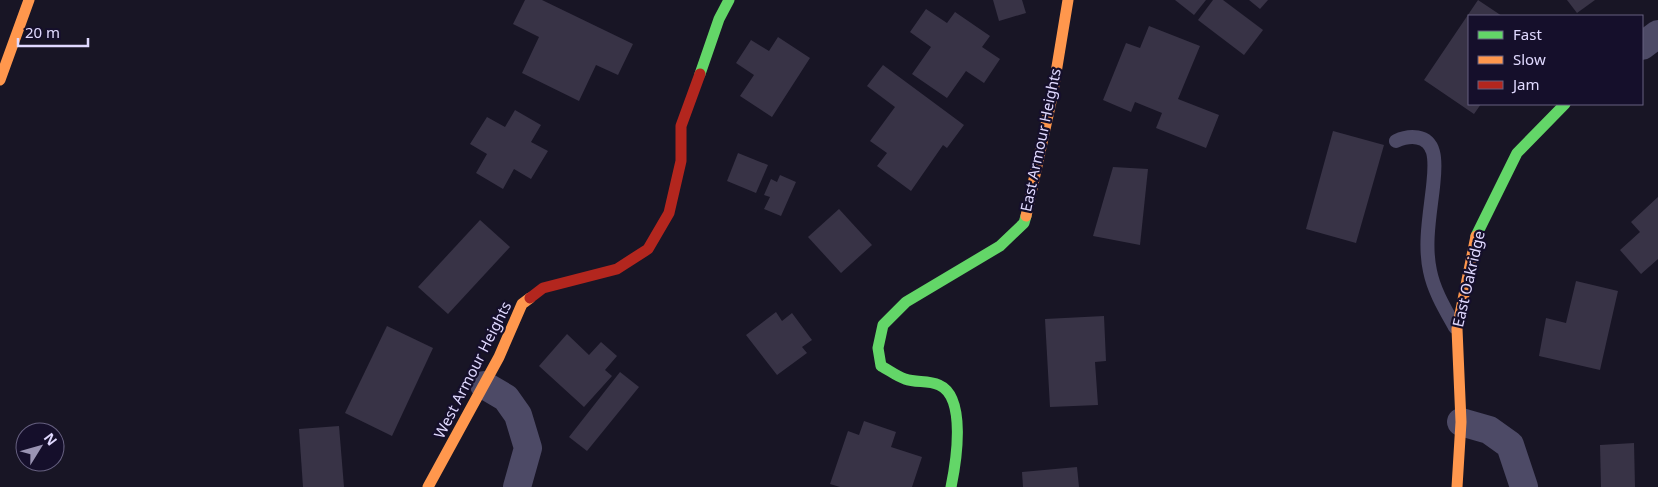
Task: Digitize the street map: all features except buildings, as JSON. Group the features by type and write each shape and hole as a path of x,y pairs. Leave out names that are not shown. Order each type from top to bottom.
{"street":[{"path":"0,80 29,0"},
{"name":"West Armour Heights","path":"428,487 499,357 522,304 543,288 617,269 648,249 669,213 681,161 681,126 719,19 730,0"},
{"name":"East Armour Heights","path":"951,487 957,443 956,407 946,389 930,382 905,379 881,366 878,348 883,325 906,302 1000,246 1024,223 1052,97 1068,0"},
{"path":"1643,45 1658,34"},
{"name":"East Oakridge","path":"1457,487 1460,422 1457,329 1477,233 1517,153 1563,105"},
{"path":"484,385 506,398 518,415 528,448 518,487"},
{"path":"1460,422 1489,430 1510,445 1524,487"}],"lane":[{"path":"1396,141 1405,137 1416,136 1424,139 1434,153 1435,167 1428,237 1430,270 1440,300 1457,329"}],"traffic: fast":[{"path":"700,74 719,19 729,0"},
{"path":"1476,236 1517,153 1564,105"},
{"path":"951,487 957,447 956,416 953,403 948,392 939,385 905,379 881,366 878,348 883,325 906,302 1000,246 1024,223 1026,216"}],"traffic: slow":[{"path":"0,80 29,0"},
{"path":"1026,216 1052,97 1068,0"},
{"path":"1457,487 1461,422 1457,329 1476,236"},
{"path":"428,487 499,357 522,304 530,298"}],"traffic: jam":[{"path":"530,298 543,288 617,269 648,249 669,213 681,161 681,126 700,74"}]}
